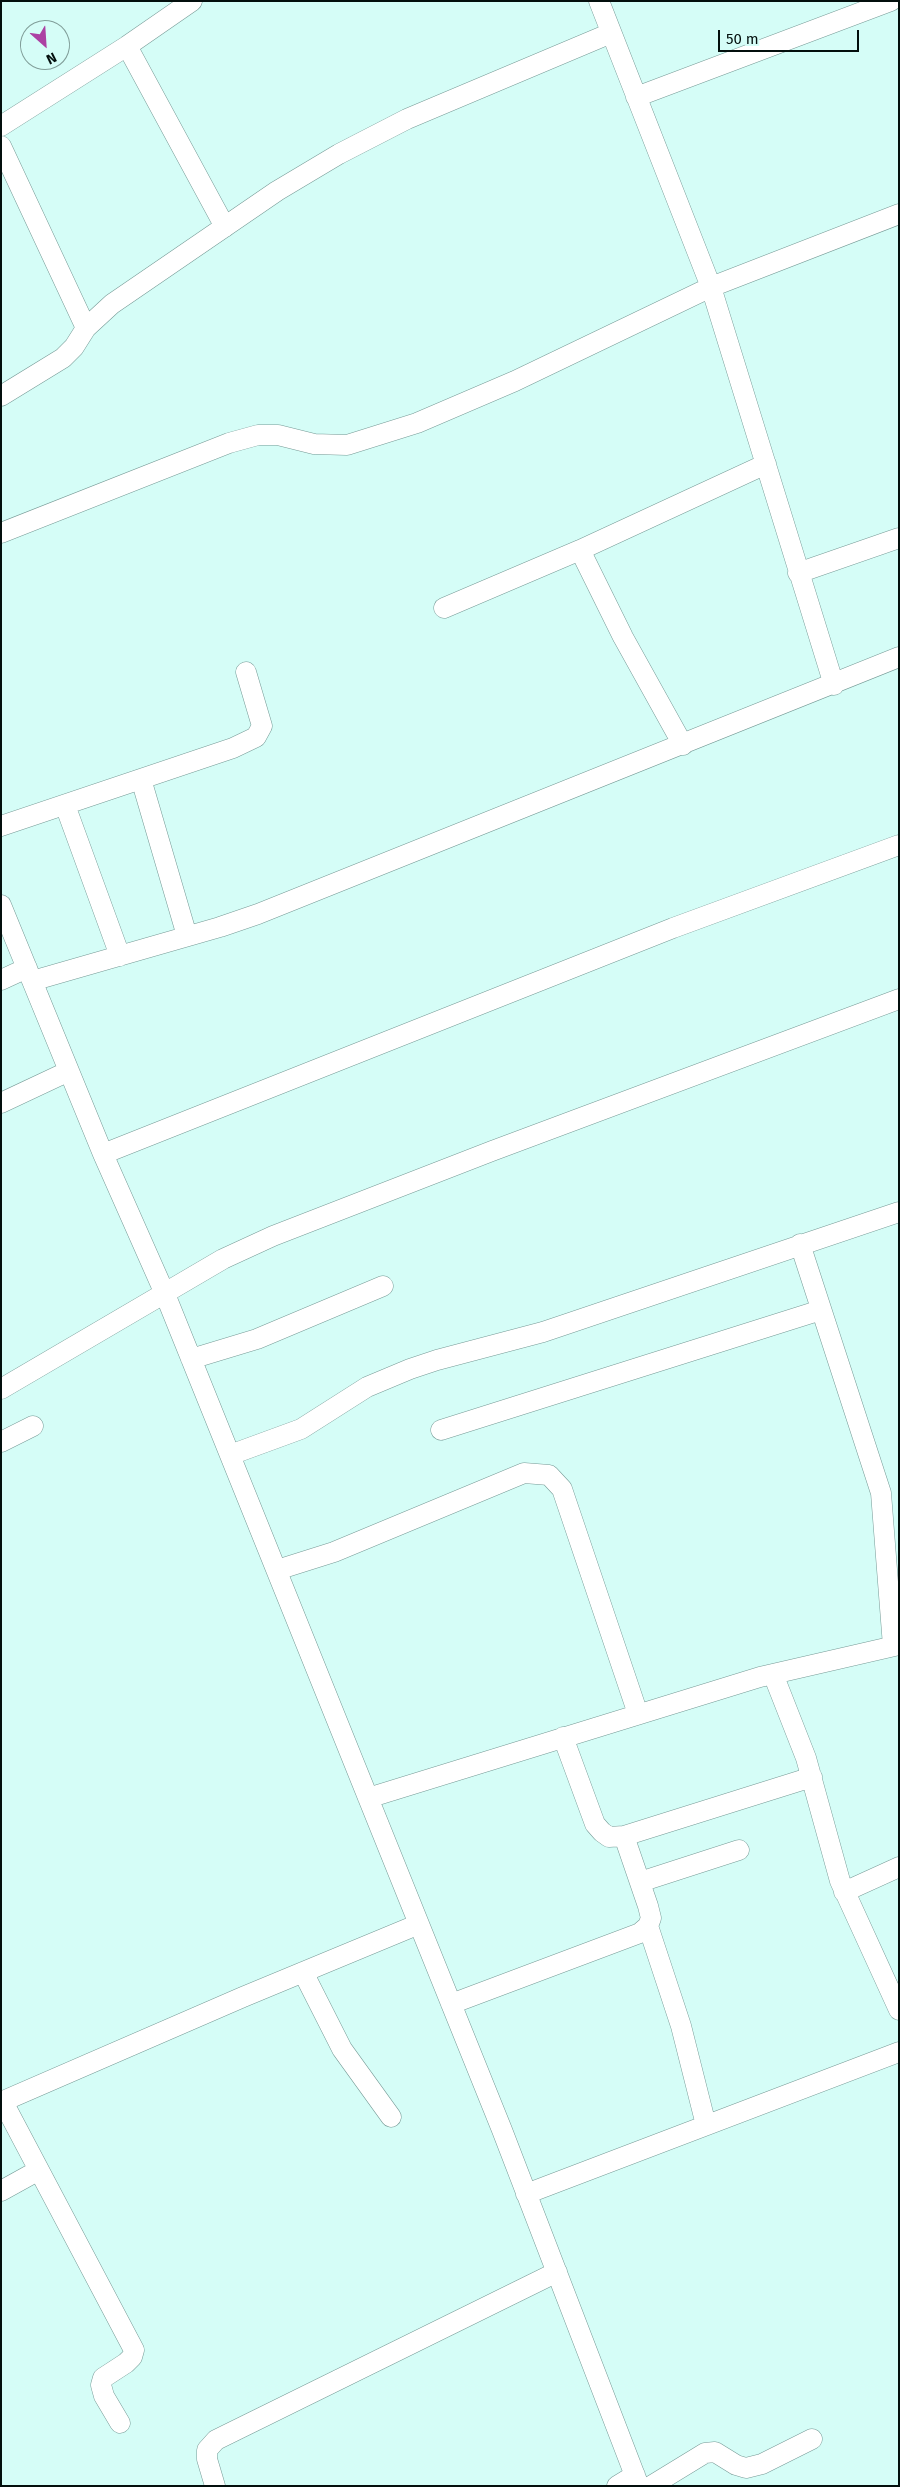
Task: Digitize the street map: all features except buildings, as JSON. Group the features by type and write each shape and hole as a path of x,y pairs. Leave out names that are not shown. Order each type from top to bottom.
{"street":[{"path":"1,126 127,46 192,1"},
{"path":"599,1 711,287 834,685"},
{"path":"636,97 891,1"},
{"path":"1,396 63,358 74,347 86,328 112,304 278,191 339,154 407,119 611,33"},
{"path":"127,46 225,227"},
{"path":"1,146 86,328"},
{"path":"1,533 229,443 258,435 278,435 314,444 347,445 417,424 515,381 711,287 899,214"},
{"path":"444,608 580,550 766,464"},
{"path":"798,573 899,538"},
{"path":"580,550 623,637 683,745"},
{"path":"1,980 120,956 267,910 834,685 899,657"},
{"path":"1,826 233,748 256,737 262,726 246,672"},
{"path":"141,779 187,936"},
{"path":"65,805 120,956"},
{"path":"103,1154 674,928 899,845"},
{"path":"1,905 103,1154 165,1294 642,2482"},
{"path":"1,1388 223,1259 273,1236 492,1151 899,999"},
{"path":"1,1103 69,1071"},
{"path":"230,1455 301,1429 367,1386 410,1370 438,1360 543,1332 899,1212"},
{"path":"368,1798 773,1674 896,1645 881,1493 800,1244"},
{"path":"191,1359 257,1339 383,1286"},
{"path":"441,1430 821,1310"},
{"path":"1,1442 33,1426"},
{"path":"277,1570 342,1548 524,1473 549,1475 562,1489 638,1714"},
{"path":"773,1674 812,1777 830,1852 844,1892 899,2010"},
{"path":"563,1737 595,1824 609,1837 624,1836 812,1777"},
{"path":"451,2004 640,1933 648,1926 651,1918 624,1836"},
{"path":"640,1882 739,1850"},
{"path":"844,1892 899,1867"},
{"path":"120,2423 104,2396 101,2386 102,2378 126,2363 132,2357 134,2350 2,2102 419,1924"},
{"path":"648,1926 683,2033 706,2125"},
{"path":"303,1972 342,2049 391,2117"},
{"path":"526,2194 899,2052"},
{"path":"1,2191 39,2170"},
{"path":"215,2486 206,2459 207,2450 216,2440 557,2272"},
{"path":"617,2486 642,2482 705,2453 714,2452 736,2465 746,2468 762,2464 812,2440"}]}
